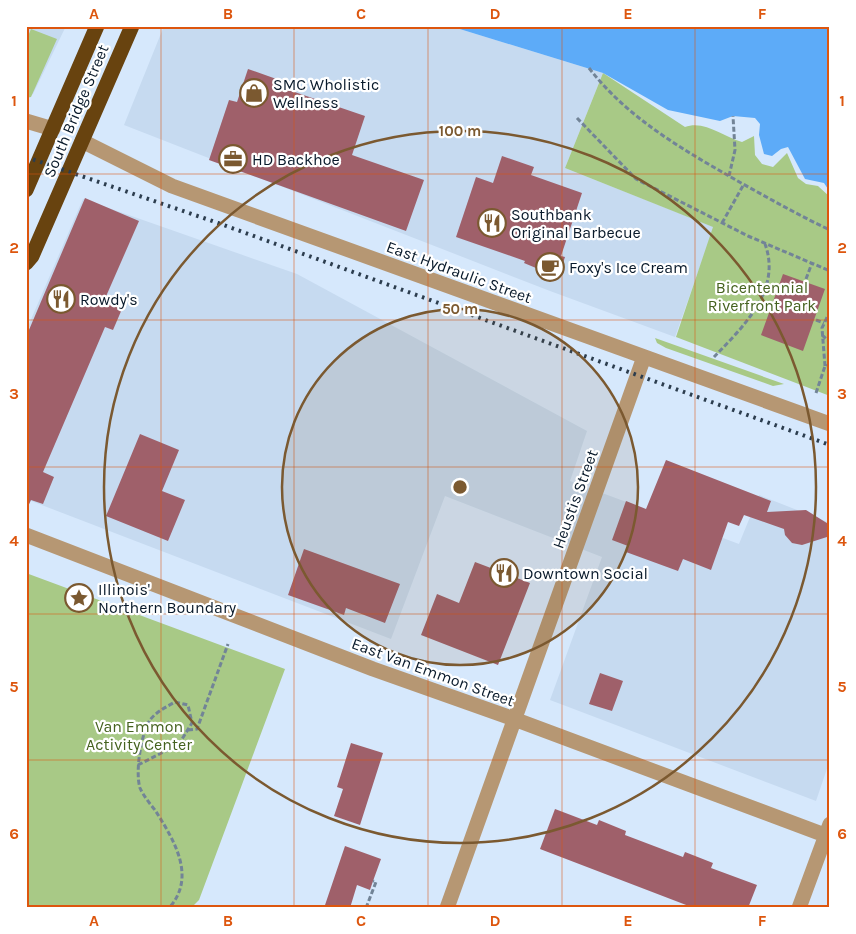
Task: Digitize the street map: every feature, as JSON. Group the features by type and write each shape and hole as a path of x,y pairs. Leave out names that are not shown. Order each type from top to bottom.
{"highway":[{"name":"South Bridge Street","path":"26,190 97,26"},
{"name":"South Bridge Street","path":"26,263 32,256 132,26"}],"street":[{"path":"26,121 53,129"},
{"name":"East Hydraulic Street","path":"82,141 172,186 830,424"},
{"name":"Heustis Street","path":"447,908 644,357"},
{"name":"East Van Emmon Street","path":"26,535 373,670 828,833"},
{"path":"800,908 828,833"}],"path":[{"path":"589,68 603,87 641,120 676,145 791,212 830,230"},
{"path":"729,176 735,150 733,116"},
{"path":"577,118 636,179 765,244 830,271"},
{"path":"722,223 744,184"},
{"path":"714,357 744,326 764,294 769,276 770,258 765,244"},
{"path":"806,279 812,263"},
{"path":"816,393 825,366 822,335 824,323 830,311"},
{"path":"816,320 824,323"},
{"path":"822,335 830,342"},
{"path":"825,366 830,365"},
{"path":"188,730 197,729 228,644"},
{"path":"138,765 179,744 192,723 188,706 175,702 161,710 150,721 138,765 140,788 175,845 183,869 181,890 169,908"},
{"path":"366,908 376,882 373,881"}],"shaded area":[{"path":"26,26 66,26 33,94 26,97"},
{"path":"164,26 450,26 603,73 565,168 714,227 675,337 550,291 124,125"},
{"path":"83,199 297,274 587,431 570,481 739,544 759,495 830,523 830,760 816,801 550,700 602,557 445,496 391,639 26,499 26,331"}],"green space":[{"path":"31,29 57,39 31,97 26,98 26,41"},
{"name":"Bicentennial Riverfront Park","path":"603,73 685,127 692,125 707,127 742,142 754,136 755,155 762,164 773,167 787,153 798,178 806,184 818,186 830,197 830,396 676,337 713,227 565,168"},
{"path":"655,338 784,384 773,386 666,348 657,343"},
{"name":"Van Emmon Activity Center","path":"26,573 285,669 199,900 191,908 26,908"}],"water":[{"path":"450,26 830,26 830,192 824,183 805,179 788,147 781,149 772,156 764,154 759,135 760,124 755,118 733,116 720,121 668,110 603,73"}],"building":[{"path":"248,69 282,81 280,87 365,116 352,155 424,180 406,231 209,160 229,100 237,102"},
{"path":"502,156 534,167 531,175 582,193 561,256 565,257 558,278 536,270 536,268 524,263 525,261 456,237 476,177 493,183"},
{"path":"85,198 139,221 104,301 122,309 113,330 105,327 43,472 54,477 43,504 31,500 26,511 26,337"},
{"path":"783,274 825,289 803,351 761,335"},
{"path":"140,434 179,450 162,491 185,500 168,541 106,516"},
{"path":"666,460 771,501 767,512 806,510 830,525 830,536 802,545 792,543 785,535 784,529 744,515 739,526 728,522 711,570 683,559 678,571 626,552 628,546 612,540 626,501 646,509"},
{"path":"304,549 400,584 385,623 346,608 344,615 288,595"},
{"path":"475,562 530,583 498,665 421,635 437,594 459,603"},
{"path":"600,673 623,681 612,711 589,704"},
{"path":"351,743 383,753 360,825 334,816 343,789 337,787"},
{"path":"555,809 597,825 599,820 626,831 625,835 683,857 685,852 713,863 711,868 757,885 748,908 694,908 540,849"},
{"path":"345,846 381,859 370,890 357,885 350,908 324,908"}],"railway":[{"path":"26,157 218,223 830,445"}],"place":[{"name":"SMC Wholistic Wellness","path":"254,93"},
{"name":"HD Backhoe","path":"233,159"},
{"name":"Southbank Original Barbecue","path":"492,223"},
{"name":"Foxy's Ice Cream","path":"550,267"},
{"name":"Rowdy's","path":"61,299"},
{"name":"Downtown Social","path":"504,573"},
{"name":"Illinois' Northern Boundary","path":"79,598"}]}
